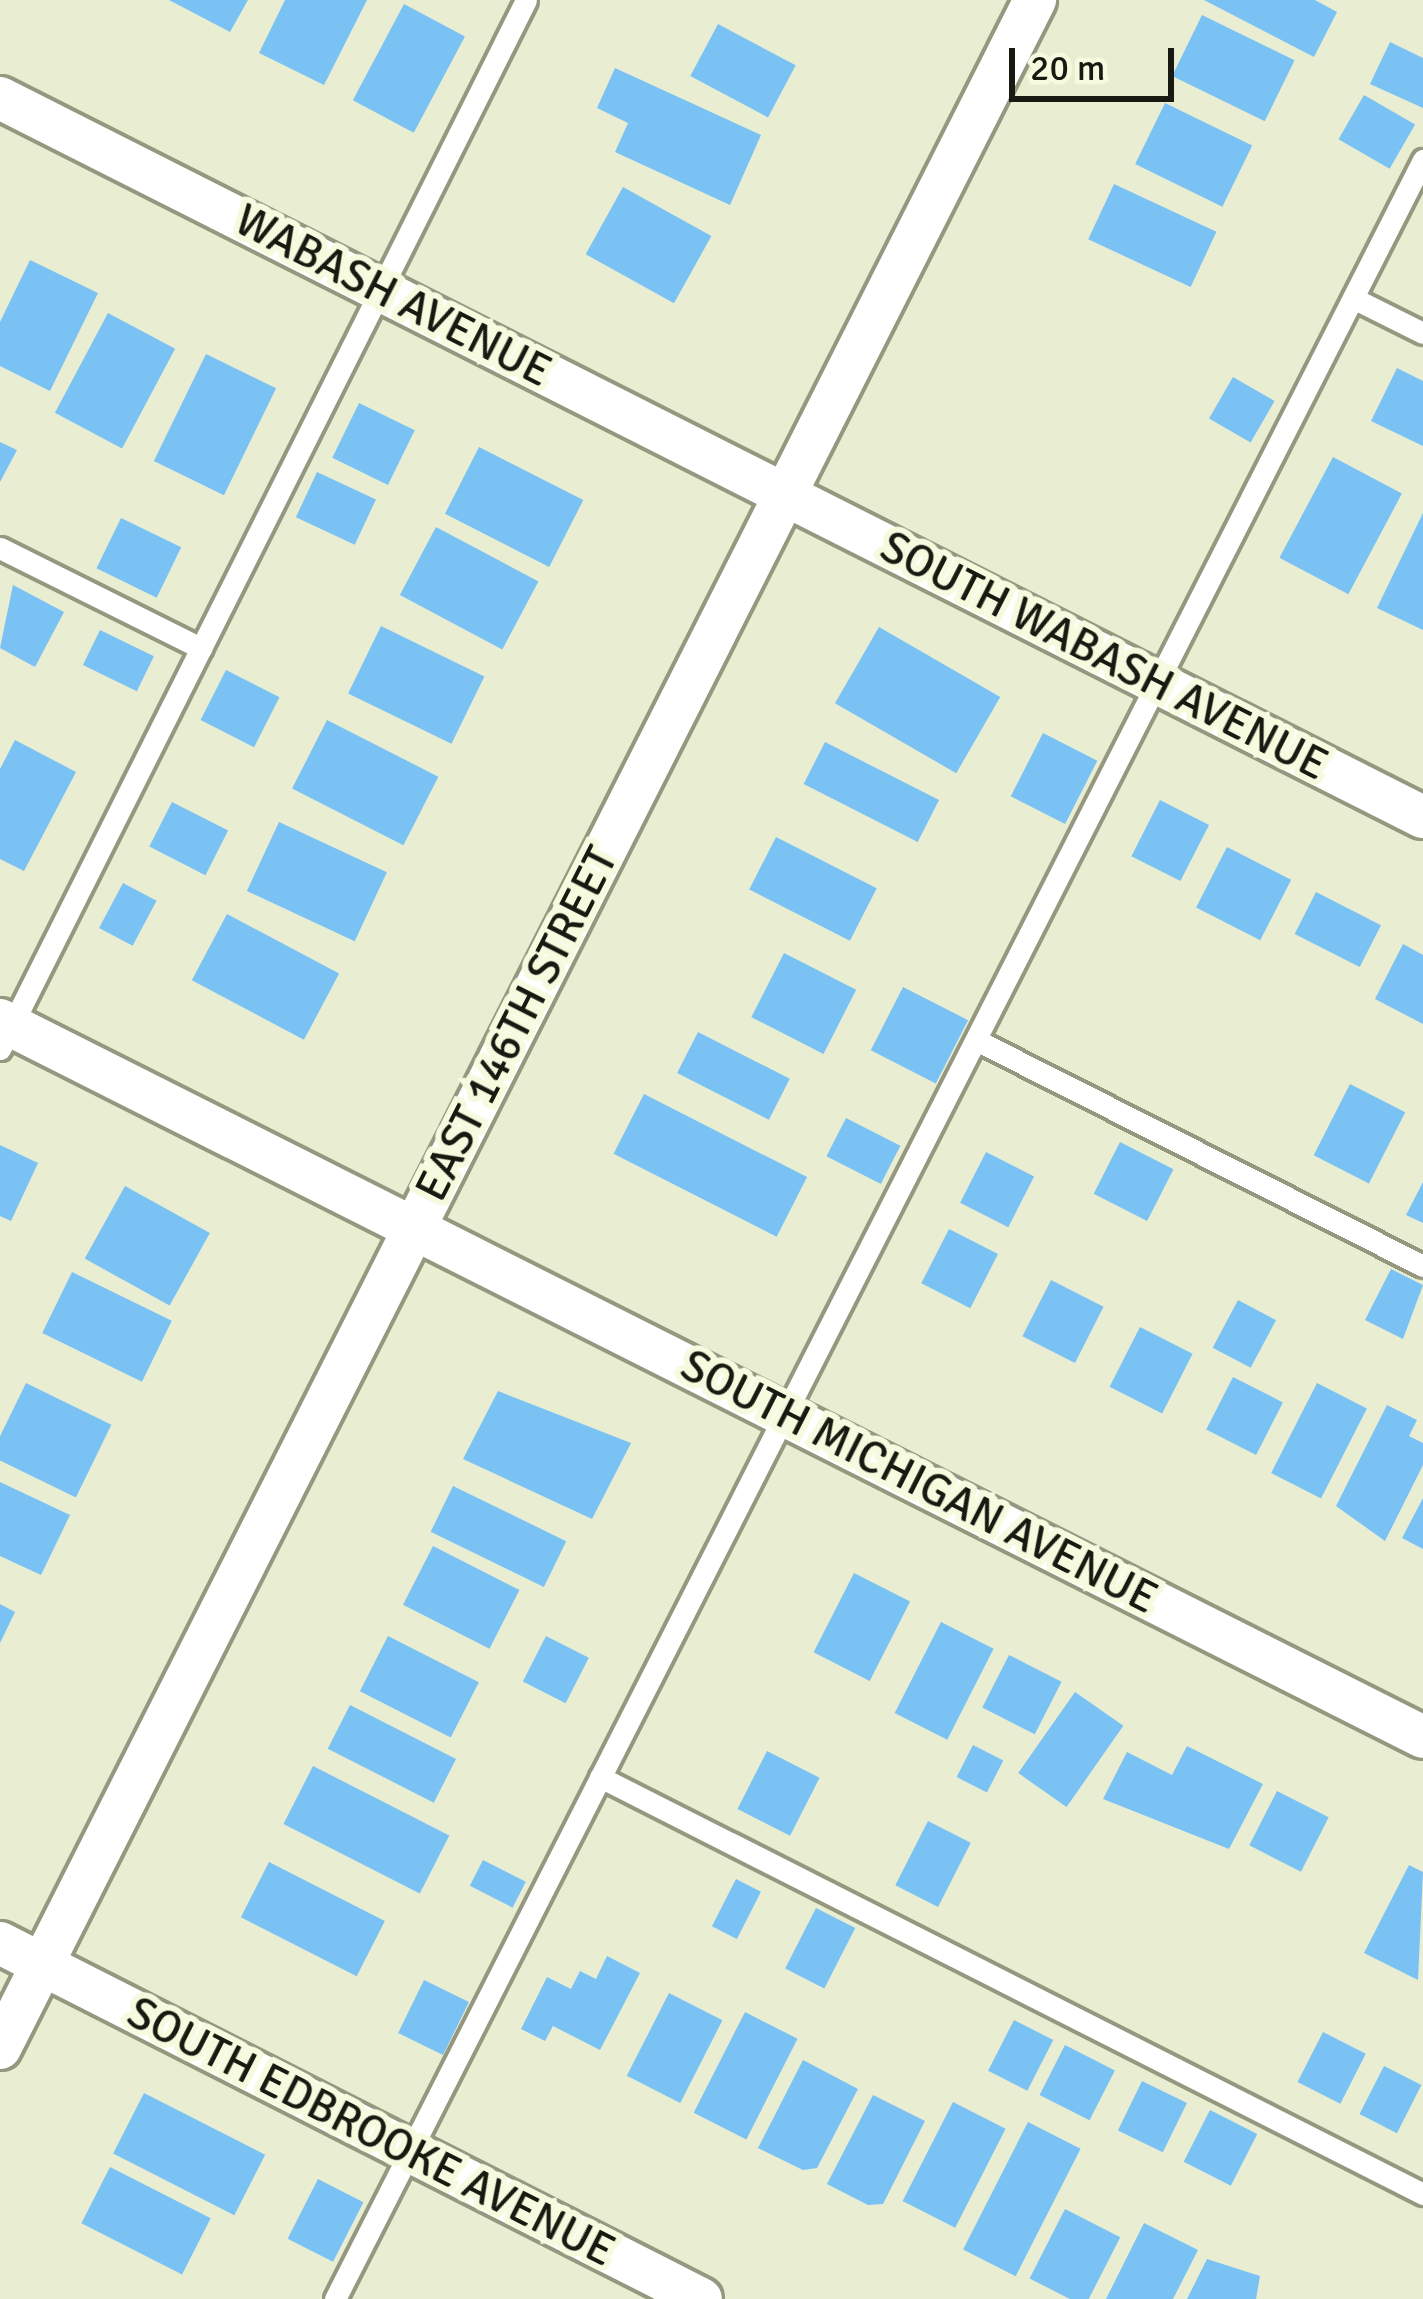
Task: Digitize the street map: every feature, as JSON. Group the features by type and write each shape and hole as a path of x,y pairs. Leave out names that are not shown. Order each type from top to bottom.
{"street":[{"name":"EAST 146TH STREET","path":"0,2048 1035,0"},
{"name":"WABASH AVENUE","path":"0,98 785,494"},
{"name":"SOUTH WABASH AVENUE","path":"785,494 1423,817"},
{"name":"SOUTH MICHIGAN AVENUE","path":"4,1032 415,1227 1423,1738"},
{"name":"SOUTH EDBROOKE AVENUE","path":"0,1943 700,2299"}],"lane":[{"path":"4,1032 526,0"},
{"path":"335,2299 1423,160"},
{"path":"1353,298 1423,333"},
{"path":"0,548 201,648"},
{"path":"976,1040 1423,1266"},
{"path":"600,1777 1423,2194"}],"building":[{"path":"169,0 248,0 230,32"},
{"path":"285,0 367,0 324,85 259,53"},
{"path":"1204,0 1315,0 1337,12 1314,57"},
{"path":"404,4 465,36 414,133 353,100"},
{"path":"1202,15 1295,60 1265,121 1172,76"},
{"path":"718,24 796,65 768,117 690,76"},
{"path":"1390,42 1423,58 1423,108 1370,84"},
{"path":"615,68 761,135 730,205 615,152 628,123 597,108"},
{"path":"1364,95 1415,124 1390,169 1338,139"},
{"path":"1165,103 1252,146 1222,207 1135,164"},
{"path":"1114,184 1216,232 1191,287 1088,239"},
{"path":"623,187 711,236 674,303 586,254"},
{"path":"30,260 98,293 50,391 0,366 0,322"},
{"path":"108,313 175,349 122,448 55,413"},
{"path":"206,354 276,388 224,495 154,461"},
{"path":"1397,368 1423,381 1423,446 1371,421"},
{"path":"1233,377 1275,401 1251,443 1209,419"},
{"path":"359,403 415,430 388,485 332,458"},
{"path":"0,442 17,450 0,482"},
{"path":"479,447 583,500 549,567 445,514"},
{"path":"1333,457 1402,494 1348,594 1279,558"},
{"path":"317,472 376,499 355,545 296,517"},
{"path":"1423,513 1423,630 1377,608"},
{"path":"121,518 181,547 157,598 96,568"},
{"path":"436,527 538,581 502,649 400,595"},
{"path":"13,585 64,612 35,667 0,648"},
{"path":"381,626 484,676 451,744 348,693"},
{"path":"879,627 1000,697 956,773 835,703"},
{"path":"100,630 154,656 137,691 83,665"},
{"path":"226,670 279,697 254,747 201,720"},
{"path":"327,720 438,777 403,845 292,789"},
{"path":"1043,733 1097,761 1065,824 1011,796"},
{"path":"15,740 76,772 24,871 0,859 0,769"},
{"path":"825,742 939,800 918,842 804,784"},
{"path":"1160,800 1209,825 1180,881 1131,856"},
{"path":"172,802 228,831 205,875 149,847"},
{"path":"279,822 387,872 355,941 247,891"},
{"path":"776,837 877,888 850,941 749,890"},
{"path":"1227,847 1291,880 1260,940 1196,908"},
{"path":"123,883 157,901 133,946 99,928"},
{"path":"1316,892 1381,925 1360,967 1295,934"},
{"path":"227,914 339,974 304,1040 192,980"},
{"path":"1403,944 1423,955 1423,1024 1375,999"},
{"path":"784,953 856,990 823,1054 751,1017"},
{"path":"903,987 968,1020 936,1083 871,1050"},
{"path":"698,1032 790,1079 769,1120 677,1073"},
{"path":"1350,1084 1405,1112 1369,1183 1314,1155"},
{"path":"644,1094 807,1177 777,1237 614,1154"},
{"path":"846,1118 900,1146 881,1184 826,1156"},
{"path":"1120,1142 1173,1169 1147,1221 1094,1194"},
{"path":"0,1145 38,1163 11,1221 0,1216"},
{"path":"986,1152 1034,1177 1008,1227 960,1203"},
{"path":"1423,1182 1423,1223 1406,1215"},
{"path":"125,1186 210,1233 170,1306 85,1259"},
{"path":"949,1229 998,1254 970,1308 921,1283"},
{"path":"1391,1269 1423,1285 1403,1339 1365,1320"},
{"path":"72,1272 172,1321 142,1382 42,1333"},
{"path":"1051,1280 1104,1307 1075,1363 1022,1336"},
{"path":"1238,1300 1276,1320 1251,1368 1213,1348"},
{"path":"1140,1327 1193,1354 1162,1413 1110,1387"},
{"path":"1233,1377 1283,1402 1256,1455 1206,1430"},
{"path":"26,1383 111,1425 76,1497 0,1460 0,1436"},
{"path":"1317,1383 1367,1408 1321,1498 1271,1473"},
{"path":"498,1391 631,1443 592,1519 463,1459"},
{"path":"1387,1405 1417,1420 1409,1436 1423,1443 1423,1465 1385,1541 1336,1506"},
{"path":"0,1482 70,1515 41,1575 0,1556"},
{"path":"453,1486 566,1541 544,1587 431,1532"},
{"path":"1423,1498 1423,1549 1402,1538"},
{"path":"433,1546 519,1590 489,1649 403,1605"},
{"path":"854,1573 910,1602 870,1681 814,1652"},
{"path":"0,1604 15,1612 0,1643"},
{"path":"941,1622 994,1649 947,1740 895,1713"},
{"path":"388,1636 479,1682 451,1738 360,1691"},
{"path":"546,1636 589,1658 566,1703 523,1681"},
{"path":"1009,1655 1062,1682 1035,1734 982,1708"},
{"path":"1075,1692 1123,1726 1067,1807 1018,1773"},
{"path":"350,1705 456,1759 434,1803 328,1749"},
{"path":"973,1745 1003,1760 987,1793 957,1777"},
{"path":"1187,1746 1263,1784 1229,1849 1103,1799 1127,1752 1172,1775"},
{"path":"767,1751 820,1778 790,1836 737,1809"},
{"path":"313,1766 449,1835 420,1893 283,1824"},
{"path":"1277,1791 1329,1817 1301,1872 1249,1845"},
{"path":"928,1821 971,1843 938,1907 895,1885"},
{"path":"483,1860 526,1882 513,1908 470,1886"},
{"path":"269,1862 385,1921 357,1976 241,1917"},
{"path":"1409,1865 1423,1872 1418,1980 1364,1953"},
{"path":"736,1879 761,1892 737,1939 712,1926"},
{"path":"816,1908 855,1928 824,1989 785,1969"},
{"path":"607,1956 640,1973 600,2050 553,2026 545,2041 521,2029 547,1977 571,1989 580,1971 596,1979"},
{"path":"424,1980 469,2002 443,2055 398,2033"},
{"path":"669,1993 722,2020 680,2103 627,2076"},
{"path":"745,2012 798,2039 746,2139 694,2113"},
{"path":"1014,2020 1053,2040 1027,2091 988,2071"},
{"path":"1323,2032 1366,2054 1340,2104 1298,2082"},
{"path":"1065,2045 1115,2070 1089,2120 1040,2095"},
{"path":"803,2060 858,2089 817,2168 803,2170 758,2148"},
{"path":"1384,2066 1421,2085 1397,2133 1359,2114"},
{"path":"1142,2081 1187,2103 1163,2152 1118,2130"},
{"path":"144,2093 265,2155 234,2215 113,2154"},
{"path":"873,2095 925,2121 883,2204 868,2205 827,2184"},
{"path":"953,2102 1006,2129 955,2228 903,2201"},
{"path":"1210,2110 1257,2134 1231,2186 1184,2162"},
{"path":"1028,2122 1081,2149 1016,2276 963,2249"},
{"path":"110,2167 211,2218 182,2274 81,2223"},
{"path":"318,2179 363,2202 333,2262 288,2239"},
{"path":"1065,2209 1120,2237 1089,2299 1070,2299 1030,2278"},
{"path":"1144,2223 1198,2250 1173,2299 1106,2299"},
{"path":"1207,2259 1260,2276 1256,2299 1187,2299"}]}
